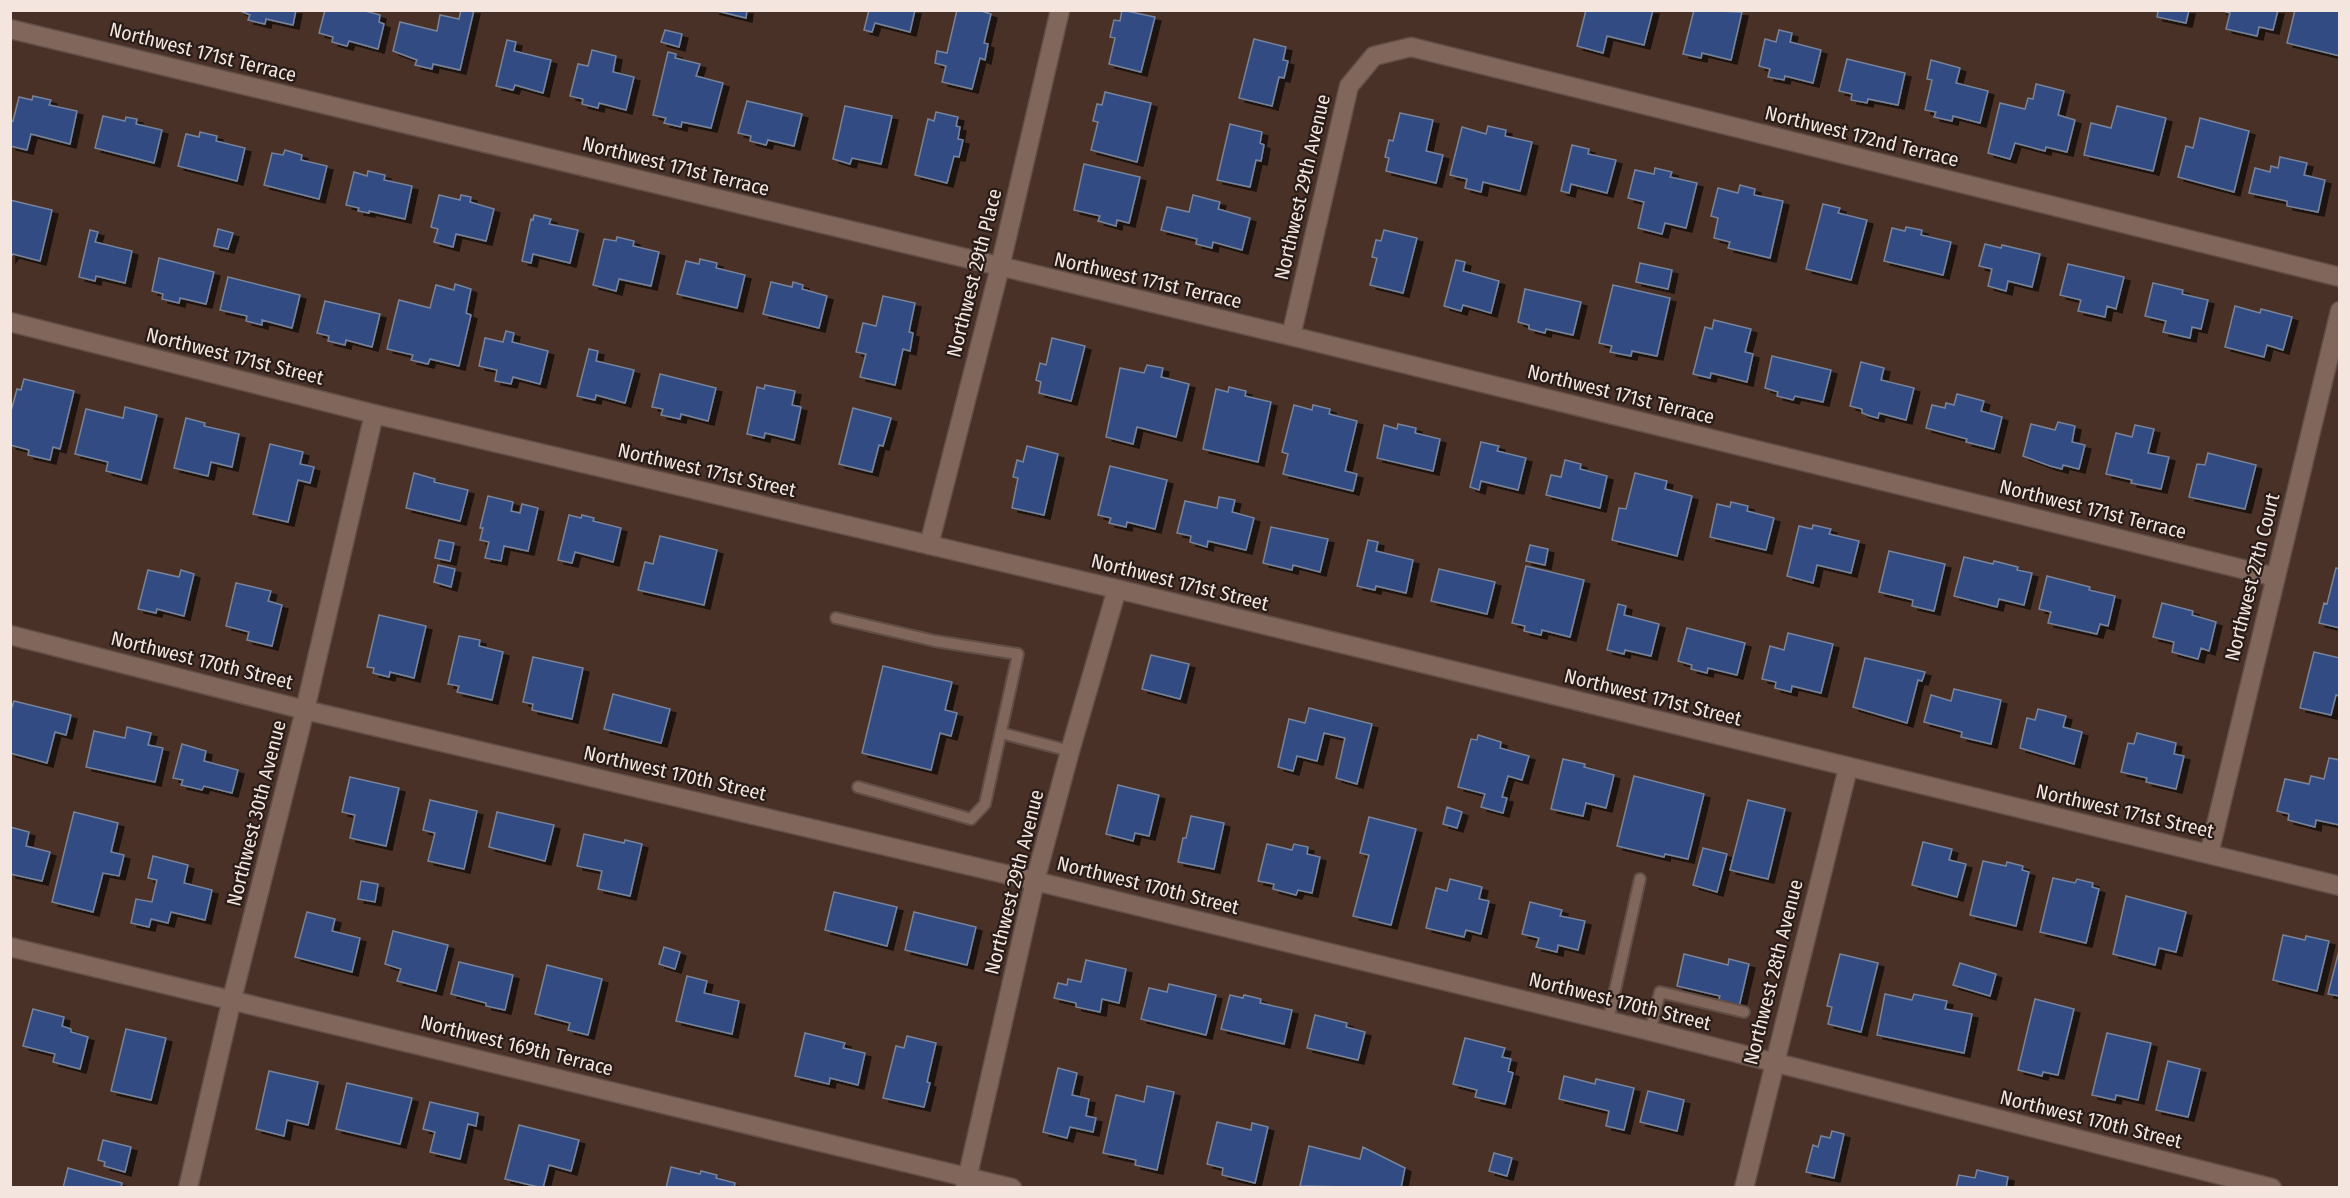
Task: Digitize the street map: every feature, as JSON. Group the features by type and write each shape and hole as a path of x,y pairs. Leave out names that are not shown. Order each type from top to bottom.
{"street":[{"name":"Northwest 29th Place","path":"929,545 1000,267 1060,10"},
{"name":"Northwest 171st Terrace","path":"10,29 1291,336 2275,577"},
{"name":"Northwest 172nd Terrace","path":"1374,56 1411,47 2340,277"},
{"name":"Northwest 29th Avenue","path":"1291,336 1349,86 1374,56"},
{"name":"Northwest 27th Court","path":"2209,854 2340,311"},
{"name":"Northwest 171st Street","path":"10,322 374,414 1117,589 2340,886"},
{"name":"Northwest 30th Avenue","path":"188,1188 232,999 305,710 374,414"},
{"name":"Northwest 29th Avenue","path":"966,1182 1035,880 1117,589"},
{"name":"Northwest 170th Street","path":"10,635 305,710 1035,880 1650,1031 2272,1188"},
{"name":"Northwest 28th Avenue","path":"1744,1188 1848,768"},
{"name":"Northwest 169th Terrace","path":"10,947 232,999 966,1182 1012,1188"}],"lane":[{"path":"836,618 935,641 1018,654 985,804 971,819 858,787"},
{"path":"1001,733 1070,751"},
{"path":"1608,1021 1640,879"},
{"path":"1650,1031 1660,992 1744,1012"}],"building":[{"path":"238,10 296,10 293,25 266,19 265,24 248,20 250,15"},
{"path":"325,10 362,10 380,15 379,22 384,24 378,49 349,41 347,46 332,42 333,37 319,33"},
{"path":"461,10 474,10 460,70 433,64 432,69 415,65 417,60 393,51 400,22 437,31 440,15 459,19"},
{"path":"713,10 747,10 746,18"},
{"path":"869,10 915,10 910,32 875,23 872,32 864,30"},
{"path":"957,10 978,10 991,14 984,43 988,44 985,60 980,58 972,89 942,82 946,66 935,63 937,51 947,53"},
{"path":"1122,10 1155,17 1141,72 1109,64 1115,38 1110,37 1114,20 1120,21"},
{"path":"1586,10 1653,10 1644,45 1607,36 1603,53 1577,46"},
{"path":"1694,10 1742,12 1731,60 1702,53 1701,58 1683,54"},
{"path":"2154,10 2189,10 2186,23 2157,17 2158,12"},
{"path":"2220,10 2278,10 2273,30 2259,27 2257,36 2226,29 2230,13"},
{"path":"2295,10 2340,10 2340,56 2287,43"},
{"path":"665,30 682,34 679,47 661,42"},
{"path":"1779,30 1792,33 1790,42 1821,50 1813,83 1785,76 1784,80 1768,77 1770,69 1759,66 1765,39 1776,42"},
{"path":"1254,39 1286,47 1283,60 1288,61 1284,78 1279,77 1272,106 1239,98"},
{"path":"507,40 516,42 514,51 551,60 543,93 515,85 513,90 496,86"},
{"path":"592,50 616,56 613,72 634,77 626,110 599,103 598,108 582,104 583,99 570,96 578,64 588,66"},
{"path":"668,52 676,54 675,58 700,64 696,76 723,83 711,128 682,122 681,127 664,123 666,118 653,115"},
{"path":"1847,59 1905,73 1898,105 1868,99 1867,103 1851,100 1852,94 1839,91"},
{"path":"1931,60 1960,68 1956,83 1988,91 1980,123 1953,116 1952,121 1934,117 1936,112 1925,110 1932,80 1927,79"},
{"path":"2036,84 2064,91 2058,115 2075,120 2067,152 2046,147 2045,151 2015,143 2010,159 1988,153 2000,103 2025,109 2028,98 2033,99"},
{"path":"1105,92 1151,103 1137,162 1091,150 1098,122 1093,121 1097,104 1102,105"},
{"path":"33,96 51,100 49,105 77,111 70,144 31,134 27,150 10,146 10,120 13,121 19,97 32,100"},
{"path":"747,101 802,114 794,146 768,140 766,145 750,141 751,136 738,133"},
{"path":"845,106 892,116 881,164 852,158 850,164 833,159"},
{"path":"2117,106 2166,118 2153,171 2084,155 2091,123 2111,128"},
{"path":"936,112 958,117 956,126 960,127 958,139 963,140 959,157 954,156 947,183 915,175 928,119 934,121"},
{"path":"1400,113 1433,120 1426,151 1443,155 1436,183 1386,171 1389,158 1385,157 1389,140 1393,141"},
{"path":"103,116 125,121 126,117 137,119 136,124 162,130 154,163 95,148"},
{"path":"2200,118 2249,131 2234,192 2178,177 2186,146 2193,148"},
{"path":"1230,124 1262,132 1260,143 1264,145 1261,161 1256,160 1250,187 1217,180"},
{"path":"1488,126 1506,130 1505,136 1532,142 1520,191 1483,182 1481,192 1465,188 1467,179 1450,175 1462,127 1486,134"},
{"path":"200,132 217,136 216,141 245,148 237,181 178,166 186,134 199,137"},
{"path":"1572,145 1589,149 1588,154 1616,160 1607,193 1571,184 1569,193 1561,191"},
{"path":"285,150 302,155 301,160 327,166 319,199 264,185 272,153 283,155"},
{"path":"2280,157 2307,163 2304,175 2325,180 2318,212 2287,206 2287,201 2249,193 2255,168 2270,172 2271,166 2278,168"},
{"path":"1084,164 1140,177 1129,223 1117,220 1116,226 1098,221 1100,216 1074,210"},
{"path":"1655,168 1672,172 1670,177 1697,183 1686,228 1665,223 1662,234 1638,228 1644,202 1628,198 1635,170 1654,174"},
{"path":"368,171 385,175 384,180 412,186 405,219 369,211 369,213 358,211 359,208 346,205 354,172 367,176"},
{"path":"1740,185 1755,189 1754,195 1783,201 1770,258 1728,248 1730,242 1714,238 1718,218 1711,216 1718,188 1738,193"},
{"path":"439,195 460,200 461,195 471,197 470,202 494,209 486,241 456,234 453,247 434,242 438,229 431,227"},
{"path":"1193,195 1220,202 1218,209 1250,218 1242,250 1213,242 1212,248 1196,244 1197,239 1161,230 1167,207 1189,212"},
{"path":"10,200 52,210 40,261 13,254 10,258"},
{"path":"1823,204 1840,208 1838,213 1867,220 1851,280 1806,269"},
{"path":"534,215 551,219 549,224 578,230 570,263 533,254 531,263 522,261 531,219 533,220"},
{"path":"1906,227 1922,230 1921,235 1951,242 1943,275 1884,261 1892,228 1905,231"},
{"path":"218,229 233,233 228,249 214,246"},
{"path":"90,230 98,232 95,242 132,251 125,283 96,276 95,281 79,277"},
{"path":"1384,230 1417,238 1403,293 1370,285 1377,258 1372,257 1376,240 1381,241"},
{"path":"617,237 634,241 633,246 659,252 651,286 619,279 616,291 593,285 604,239 616,241"},
{"path":"1985,244 2001,248 2002,245 2040,254 2032,287 2008,281 2006,291 1988,286 1992,269 1979,266"},
{"path":"159,258 214,272 206,304 180,298 179,303 162,299 163,294 152,291"},
{"path":"700,259 717,263 716,268 745,275 737,308 677,294 686,261 699,264"},
{"path":"1456,260 1465,262 1463,271 1499,281 1491,313 1463,305 1461,311 1444,306"},
{"path":"1640,263 1672,270 1668,289 1636,282"},
{"path":"2068,264 2124,277 2116,309 2107,306 2105,317 2078,311 2081,300 2060,295"},
{"path":"228,277 300,295 292,328 262,320 262,325 246,321 247,316 220,310"},
{"path":"771,282 792,287 793,282 803,285 802,289 827,296 819,328 763,314"},
{"path":"2153,283 2183,290 2182,294 2208,300 2201,329 2192,327 2190,338 2163,332 2166,321 2145,316"},
{"path":"455,284 471,289 466,313 471,315 459,366 430,359 428,364 411,360 413,355 387,349 399,300 430,308 436,285 454,290"},
{"path":"1613,285 1670,298 1657,356 1632,351 1631,356 1610,352 1612,346 1599,343"},
{"path":"1525,289 1581,302 1573,335 1546,329 1545,333 1529,329 1529,325 1518,322"},
{"path":"883,296 915,303 909,332 913,333 910,351 903,349 895,385 860,377 866,354 856,352 863,323 876,326"},
{"path":"325,301 380,314 372,347 346,340 345,345 328,341 329,336 317,333"},
{"path":"2235,306 2260,313 2261,309 2292,317 2283,350 2267,345 2264,357 2225,347"},
{"path":"1714,320 1751,329 1745,352 1753,354 1747,382 1711,373 1710,378 1693,374 1705,327 1712,329"},
{"path":"506,331 514,333 512,342 548,351 540,384 513,377 511,384 495,381 497,370 479,366 485,338 503,342"},
{"path":"1052,338 1085,346 1071,401 1039,393 1041,382 1036,380 1040,363 1046,365"},
{"path":"589,349 598,351 596,361 634,370 625,403 596,395 595,400 577,396"},
{"path":"1772,356 1831,370 1823,402 1795,396 1793,400 1777,396 1778,392 1765,388"},
{"path":"1861,362 1884,368 1881,380 1914,388 1906,420 1879,413 1878,418 1870,416 1862,413 1862,409 1850,406"},
{"path":"1147,365 1163,368 1161,377 1189,384 1176,437 1137,427 1133,444 1106,437 1120,368 1144,373"},
{"path":"660,374 716,388 708,421 681,414 680,419 661,415 663,409 652,407"},
{"path":"24,379 74,391 60,449 53,447 50,460 28,455 29,450 10,445 10,415 17,389 21,390"},
{"path":"765,385 795,391 792,405 801,407 794,440 765,433 764,438 747,434 757,387 764,389"},
{"path":"1229,387 1246,391 1245,396 1271,402 1258,462 1203,449 1216,389 1228,392"},
{"path":"1957,394 1984,401 1981,411 2002,417 1994,449 1926,428 1932,405 1945,408 1946,403 1954,405"},
{"path":"1294,405 1312,410 1313,405 1330,409 1329,414 1357,421 1345,471 1357,474 1353,491 1283,474 1288,454 1282,452"},
{"path":"125,407 157,415 141,480 106,471 108,462 75,454 86,409 123,418"},
{"path":"853,408 891,418 883,446 879,445 872,472 839,464"},
{"path":"186,418 205,423 204,426 239,434 232,467 211,462 208,476 174,468"},
{"path":"2058,422 2075,426 2072,442 2085,445 2079,469 2063,465 2062,469 2023,456 2031,424 2055,430"},
{"path":"1398,424 1416,428 1415,433 1440,439 1433,471 1377,458 1384,425 1397,429"},
{"path":"2135,425 2154,429 2148,453 2169,457 2161,489 2131,483 2132,480 2106,474 2116,433 2132,437"},
{"path":"1481,442 1499,446 1497,451 1526,458 1518,490 1481,481 1479,490 1470,487"},
{"path":"270,444 303,452 300,464 314,467 310,483 298,480 288,522 253,514"},
{"path":"1027,446 1058,454 1044,515 1012,508 1018,478 1013,477 1017,460 1023,462"},
{"path":"2208,453 2256,465 2245,509 2189,497 2197,464 2205,465"},
{"path":"1565,460 1581,464 1580,469 1607,476 1600,508 1546,495 1551,475 1561,477"},
{"path":"1110,466 1167,480 1155,529 1127,522 1126,527 1109,523 1111,518 1098,515"},
{"path":"414,473 435,479 434,482 468,490 460,521 406,508"},
{"path":"1635,473 1667,481 1665,489 1692,496 1677,556 1612,540 1619,508 1626,509"},
{"path":"488,496 513,502 511,511 520,513 522,504 538,508 528,551 504,546 501,561 485,558 489,542 480,540 483,528 480,528"},
{"path":"1219,497 1235,500 1232,512 1254,518 1246,550 1208,541 1207,547 1190,542 1191,536 1177,533 1185,501 1217,508"},
{"path":"1731,502 1748,506 1747,511 1774,518 1766,550 1710,537 1717,504 1730,507"},
{"path":"569,515 594,518 593,521 621,528 613,562 575,552 572,563 558,560"},
{"path":"1813,525 1831,529 1829,534 1859,541 1851,573 1817,565 1813,583 1787,576 1799,526 1812,529"},
{"path":"1271,527 1328,539 1320,572 1293,565 1292,570 1263,563"},
{"path":"660,536 717,550 704,605 638,590 645,562 653,564"},
{"path":"439,540 454,543 450,561 435,558"},
{"path":"1368,540 1378,542 1376,551 1413,560 1406,593 1376,586 1375,590 1357,586"},
{"path":"1530,545 1548,549 1545,565 1526,561"},
{"path":"1889,551 1945,564 1934,611 1912,606 1913,600 1879,592"},
{"path":"1964,557 1993,564 1994,561 2032,573 2024,605 1999,599 1997,607 1954,596"},
{"path":"438,565 455,569 451,587 434,582"},
{"path":"1526,566 1584,580 1570,637 1542,630 1541,635 1524,631 1525,626 1512,623"},
{"path":"2336,568 2340,569 2340,628 2319,623 2324,603 2327,604"},
{"path":"1439,569 1495,582 1487,614 1431,601"},
{"path":"148,570 179,577 181,570 194,574 184,616 157,609 156,613 138,609"},
{"path":"2047,576 2115,596 2108,626 2100,624 2097,634 2048,623 2051,612 2039,609"},
{"path":"236,583 271,591 268,601 282,605 272,646 247,640 249,632 226,626"},
{"path":"2162,603 2193,611 2192,615 2216,622 2209,651 2201,648 2198,659 2172,652 2174,642 2153,637"},
{"path":"1618,604 1626,606 1624,615 1659,624 1651,656 1625,650 1624,654 1607,650"},
{"path":"379,615 426,626 414,678 390,672 389,677 373,673 374,668 367,667"},
{"path":"1687,628 1745,643 1737,675 1708,668 1707,673 1691,669 1692,665 1678,661"},
{"path":"1788,633 1833,644 1821,693 1792,686 1791,692 1775,688 1776,682 1762,679 1770,646 1784,650"},
{"path":"459,636 480,640 479,646 503,652 492,700 457,692 459,686 448,684"},
{"path":"2314,652 2340,658 2340,696 2336,695 2331,715 2300,708"},
{"path":"1151,655 1189,664 1180,699 1142,689"},
{"path":"533,657 583,668 572,719 532,710 533,704 523,702"},
{"path":"1865,658 1925,672 1922,681 1918,680 1907,723 1853,707"},
{"path":"883,666 952,682 945,710 957,713 951,736 940,733 931,770 862,753"},
{"path":"1954,689 2001,700 1991,744 1961,737 1962,732 1924,722 1931,695 1951,701"},
{"path":"613,694 670,709 661,743 604,729"},
{"path":"14,701 71,715 66,735 55,732 47,763 10,753 10,713"},
{"path":"1309,708 1372,724 1357,784 1336,778 1345,738 1324,733 1317,761 1297,756 1293,771 1278,767 1289,719 1305,723"},
{"path":"2038,709 2066,716 2063,727 2082,732 2074,764 2020,748 2027,718 2035,720"},
{"path":"127,727 151,733 148,745 163,748 155,782 86,767 94,731 125,738"},
{"path":"2137,733 2176,743 2174,754 2184,756 2176,789 2146,782 2147,778 2121,772 2128,743 2134,744"},
{"path":"1478,735 1501,742 1500,748 1529,756 1522,780 1508,776 1502,797 1507,798 1503,813 1481,807 1485,794 1458,787 1471,739 1477,740"},
{"path":"182,744 206,751 204,761 238,770 232,793 204,786 202,790 181,785 183,780 173,778"},
{"path":"2329,758 2340,760 2340,825 2316,820 2315,827 2288,820 2289,814 2277,811 2285,779 2309,784 2311,776 2324,779"},
{"path":"1563,759 1585,764 1584,767 1614,775 1606,808 1586,803 1583,816 1551,809"},
{"path":"1634,776 1704,794 1688,859 1665,854 1664,857 1617,846"},
{"path":"350,777 399,788 386,846 350,838 355,815 342,812"},
{"path":"1118,785 1159,795 1149,836 1135,833 1133,841 1106,834"},
{"path":"430,800 477,811 464,869 428,861 435,833 423,830"},
{"path":"1748,800 1785,809 1768,879 1730,870"},
{"path":"1447,807 1462,812 1457,828 1443,824"},
{"path":"74,812 118,823 111,852 124,855 119,876 103,873 93,912 52,902"},
{"path":"497,812 554,825 545,861 489,847"},
{"path":"1191,816 1224,823 1214,869 1178,862"},
{"path":"1369,817 1416,829 1391,925 1353,916 1369,855 1360,853"},
{"path":"10,827 29,832 26,846 50,852 42,881 10,874"},
{"path":"584,834 624,843 625,840 642,844 630,896 598,889 602,871 577,866"},
{"path":"1923,842 1952,849 1949,860 1966,864 1957,897 1912,885"},
{"path":"1267,844 1292,850 1294,844 1308,847 1307,854 1320,857 1312,893 1298,890 1296,895 1273,889 1274,884 1258,881"},
{"path":"1703,848 1727,854 1717,892 1693,885"},
{"path":"153,856 188,865 184,883 212,890 205,920 171,912 168,923 151,919 149,927 131,923 136,899 152,902 157,880 148,878"},
{"path":"1983,861 2006,866 2007,862 2023,866 2022,870 2029,872 2016,926 1970,915"},
{"path":"2053,878 2075,883 2077,879 2093,883 2092,887 2099,889 2086,943 2040,932"},
{"path":"1450,879 1482,887 1479,899 1489,901 1481,934 1466,930 1464,937 1426,928 1436,888 1447,891"},
{"path":"361,881 378,884 375,902 358,899"},
{"path":"834,892 897,907 887,946 825,930"},
{"path":"2126,896 2186,912 2176,952 2159,948 2155,965 2113,954"},
{"path":"1530,902 1562,910 1560,916 1585,921 1578,950 1558,945 1557,952 1536,947 1539,938 1522,934"},
{"path":"307,912 335,919 332,931 360,938 352,972 295,957"},
{"path":"914,912 976,927 967,965 905,950"},
{"path":"393,931 448,945 436,991 397,981 401,969 385,964"},
{"path":"2283,935 2305,940 2306,936 2329,941 2317,991 2273,980"},
{"path":"664,947 680,952 675,969 659,964"},
{"path":"2340,947 2340,996 2328,994"},
{"path":"1684,954 1728,965 1729,959 1749,964 1739,1007 1718,1002 1720,996 1677,986"},
{"path":"1840,954 1878,963 1861,1032 1828,1024 1832,1007 1827,1006"},
{"path":"1086,960 1126,969 1119,1003 1102,999 1100,1012 1076,1007 1076,1003 1054,998 1058,983 1067,985 1068,979 1081,982"},
{"path":"459,962 513,975 505,1010 451,994"},
{"path":"1960,963 1996,974 1990,996 1953,985"},
{"path":"547,965 602,979 588,1035 568,1030 570,1023 535,1014"},
{"path":"687,976 707,981 704,993 739,1001 732,1034 676,1021"},
{"path":"1169,984 1216,995 1206,1035 1141,1019 1149,988 1167,992"},
{"path":"1885,994 1912,1000 1914,994 1947,1001 1945,1009 1972,1014 1964,1053 1877,1035"},
{"path":"1230,995 1243,998 1244,995 1253,997 1261,999 1260,1003 1292,1010 1284,1044 1221,1029"},
{"path":"2035,999 2074,1009 2058,1075 2043,1072 2042,1076 2018,1070"},
{"path":"33,1009 64,1017 62,1026 71,1029 71,1032 88,1037 80,1069 53,1062 55,1054 23,1046"},
{"path":"1315,1015 1347,1023 1346,1027 1365,1032 1358,1060 1307,1048"},
{"path":"126,1029 166,1038 151,1100 111,1091"},
{"path":"805,1033 845,1043 843,1048 865,1053 858,1085 830,1078 829,1084 795,1076"},
{"path":"2107,1033 2151,1043 2138,1100 2116,1095 2115,1100 2092,1095"},
{"path":"907,1036 936,1043 924,1107 883,1098 896,1046 904,1048"},
{"path":"1465,1038 1505,1048 1502,1057 1511,1059 1508,1071 1513,1073 1505,1104 1475,1097 1477,1090 1453,1084"},
{"path":"2168,1061 2200,1069 2188,1117 2156,1110"},
{"path":"1058,1068 1077,1073 1072,1095 1089,1099 1086,1116 1096,1118 1093,1132 1070,1127 1067,1138 1043,1132"},
{"path":"269,1071 318,1082 308,1125 287,1120 284,1136 256,1129"},
{"path":"1564,1076 1595,1084 1596,1079 1634,1088 1624,1130 1606,1126 1609,1111 1559,1099"},
{"path":"347,1083 412,1098 400,1144 336,1129"},
{"path":"1147,1086 1174,1092 1157,1170 1135,1165 1136,1160 1103,1153 1116,1095 1144,1102"},
{"path":"1648,1091 1684,1100 1677,1131 1640,1122"},
{"path":"430,1102 478,1113 476,1126 468,1124 460,1159 430,1152 435,1132 423,1129"},
{"path":"1217,1122 1251,1130 1252,1123 1268,1127 1255,1183 1222,1175 1223,1168 1207,1164"},
{"path":"519,1125 579,1140 571,1171 549,1165 543,1188 505,1179"},
{"path":"1832,1131 1844,1134 1834,1178 1806,1172 1813,1145 1818,1147 1821,1136 1830,1138"},
{"path":"103,1140 131,1147 125,1172 104,1166 105,1162 98,1160"},
{"path":"1309,1146 1360,1159 1363,1147 1405,1168 1401,1188 1300,1186"},
{"path":"1494,1153 1512,1158 1507,1176 1489,1171"},
{"path":"671,1167 700,1174 701,1171 717,1175 716,1178 735,1183 734,1188 666,1188"},
{"path":"68,1168 122,1183 121,1188 63,1188"},
{"path":"1977,1170 2008,1177 2006,1188 1956,1188 1959,1175 1975,1178"}]}
